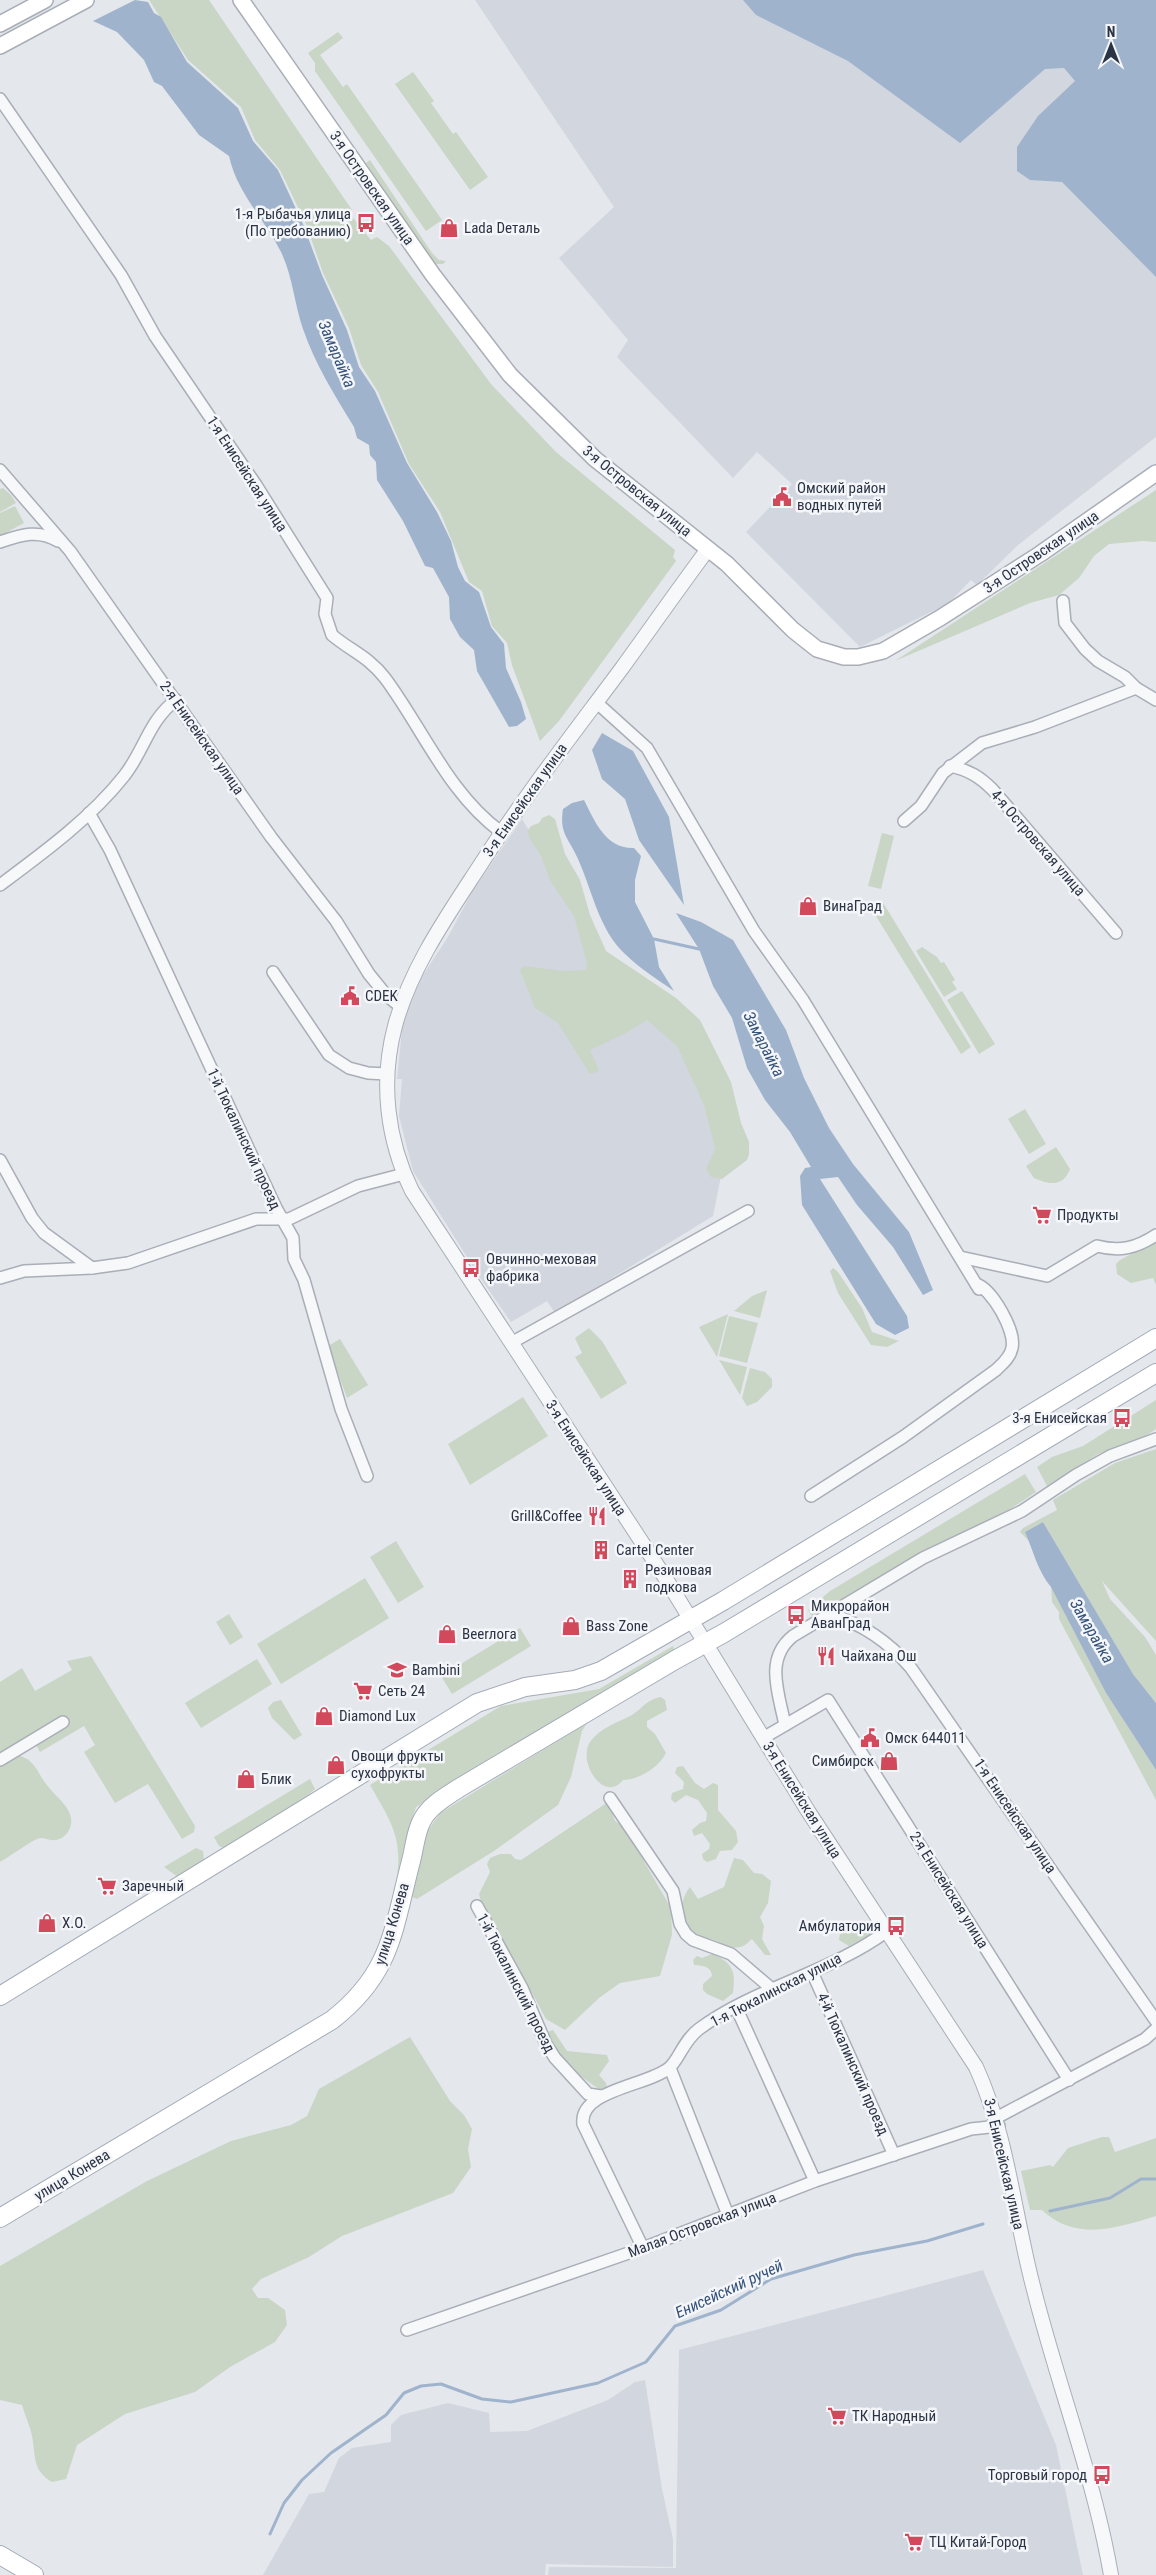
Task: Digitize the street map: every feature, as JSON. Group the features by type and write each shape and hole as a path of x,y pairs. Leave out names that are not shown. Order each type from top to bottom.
{"main road":[{"path":"0,24 45,0"},
{"path":"0,46 86,0"},
{"name":"3-я Островская улица","path":"241,0 433,274 510,374 596,459 727,564 805,642 831,655 844,657 870,655 904,640 1040,554 1156,474"},
{"path":"0,1996 476,1704 525,1687 576,1680 601,1671 691,1620 1156,1338"},
{"name":"улица Конева","path":"0,2218 332,2020 354,2003 381,1966 390,1941 420,1826 433,1806 560,1728 705,1644 1156,1373"},
{"path":"2,2561 34,2575"}],"street":[{"name":"1-я Енисейская улица","path":"0,99 121,275 155,336 256,485 327,598 325,614 332,636 360,653 384,677 466,801 484,820 501,832"},
{"name":"2-я Енисейская улица","path":"0,470 79,563 271,836 336,921 369,974 386,995 401,1007"},
{"path":"0,542 24,534 39,533 62,543"},
{"name":"3-я Енисейская улица","path":"708,548 535,782 446,919 401,1007 394,1028 388,1074 387,1103 390,1133 404,1174 511,1344 691,1620 763,1738 976,2066 997,2122 1034,2291 1087,2468 1111,2575"},
{"path":"1063,601 1065,623 1085,648 1098,660 1125,677 1136,688 1156,700"},
{"path":"904,821 921,806 936,782 950,766 982,743 1035,727 1136,688"},
{"path":"0,885 89,813 125,775 152,724 166,707 176,700"},
{"path":"596,702 647,748 754,931 803,1000 978,1286 984,1286 990,1294 1008,1325 1012,1339 1009,1357 989,1375 903,1437 812,1496"},
{"name":"4-я Островская улица","path":"950,766 965,769 986,784 1116,933"},
{"name":"1-й Тюкалинский проезд","path":"89,813 110,850 293,1238 294,1259 304,1280 341,1409 367,1476"},
{"path":"273,972 329,1056 349,1068 368,1073 388,1074"},
{"path":"0,1160 32,1218 44,1233 92,1268"},
{"path":"0,1278 24,1271 92,1268 128,1263 256,1219 283,1219 296,1216 327,1199 358,1186 404,1174"},
{"path":"511,1344 748,1211"},
{"path":"960,1257 1047,1276 1097,1246 1111,1250 1126,1250 1136,1247 1156,1235"},
{"path":"763,1738 786,1725 775,1677 778,1654 784,1643 793,1636 923,1558 1022,1511 1076,1475 1110,1456 1156,1439"},
{"name":"1-я Енисейская улица","path":"830,1614 847,1619 877,1636 896,1650 911,1668 1156,2021"},
{"name":"2-я Енисейская улица","path":"786,1725 828,1700 1069,2080"},
{"path":"0,1760 63,1722"},
{"path":"610,1798 673,1891 680,1924 686,1934 693,1940 731,1954 772,1989"},
{"name":"1-й Тюкалинский проезд","path":"477,1906 522,1988 546,2044 555,2058 588,2094 601,2096"},
{"name":"1-я Тюкалинская улица","path":"670,2068 688,2040 698,2030 736,2007 812,1972 887,1931"},
{"name":"4-й Тюкалинский проезд","path":"812,1972 894,2155"},
{"path":"736,2007 815,2181"},
{"name":"Малая Островская улица","path":"407,2330 642,2248 815,2181 997,2122 1145,2039 1156,2029"},
{"path":"642,2248 583,2124 582,2116 585,2109 601,2096 640,2083 670,2068 728,2215"}],"shaded area":[{"path":"475,0 1048,0 1156,37 1156,437 1018,545 977,585 971,580 943,609 941,607 860,647 746,532 792,484 757,452 733,478 617,357 628,340 559,258 614,207"},
{"path":"522,819 646,1020 659,1024 681,1041 706,1093 722,1171 713,1216 555,1313 547,1301 511,1322 477,1273 413,1171 399,1116 402,1079 397,1079 403,1020 411,999 472,892"},
{"path":"983,2270 1056,2445 1083,2575 548,2575 549,2567 676,2568 679,2350"},
{"path":"645,2380 662,2489 673,2539 673,2567 546,2564 545,2575 263,2575 309,2494 324,2492 339,2458 352,2448 391,2442 391,2425 401,2415 448,2403 489,2413 490,2432 527,2431 608,2400 635,2382"}],"green space":[{"path":"149,0 209,0 352,210 350,214 371,240 377,237 389,246 491,384 556,452 675,550 673,557 676,561 559,721 540,741 512,665 507,643 492,626 482,591 469,582 440,512 409,464 378,392 361,365 349,328 323,273 306,224 280,170 255,140 241,107 188,60"},
{"path":"338,32 343,38 320,55 343,87 347,84 442,220 426,231 315,71 315,63 308,53"},
{"path":"413,72 434,101 431,103 453,134 456,132 488,177 470,190 395,84"},
{"path":"370,160 432,253 439,260 446,261 443,264 436,264 431,258 366,163"},
{"path":"3,488 16,503 0,512 0,489"},
{"path":"1156,490 1156,542 1143,541 1109,544 1094,556 1079,578 1059,595 1030,603 895,661"},
{"path":"15,506 24,523 0,536 0,513"},
{"path":"549,815 555,819 565,854 580,880 590,915 606,951 676,998 700,1020 731,1082 741,1123 749,1142 749,1154 747,1160 722,1179 711,1177 706,1169 715,1149 704,1105 677,1046 647,1020 624,1034 590,1050 599,1071 590,1074 558,1023 535,1008 520,970 524,966 563,971 586,970 587,963 574,916 551,882 541,856 529,837 528,830 531,826 539,823 542,818"},
{"path":"882,833 894,836 881,889 868,886"},
{"path":"882,901 971,1047 961,1054 871,908"},
{"path":"922,947 937,957 941,963 944,962 955,980 952,982 957,989 944,997 916,951"},
{"path":"962,991 995,1044 979,1054 947,1000"},
{"path":"1025,1109 1046,1144 1029,1154 1008,1119"},
{"path":"1056,1147 1070,1169 1067,1175 1060,1182 1055,1183 1034,1178 1026,1166"},
{"path":"1156,1241 1156,1285 1153,1278 1131,1283 1117,1274 1116,1264 1120,1260"},
{"path":"833,1268 838,1272 862,1308 872,1332 899,1341 887,1347 871,1345 838,1293 830,1271"},
{"path":"767,1290 760,1318 734,1311 752,1296"},
{"path":"728,1314 717,1357 699,1327"},
{"path":"729,1316 758,1323 747,1363 719,1356"},
{"path":"589,1328 602,1341 627,1383 601,1399 575,1357 582,1353 575,1338"},
{"path":"340,1339 368,1385 347,1398 328,1346"},
{"path":"719,1360 747,1367 740,1395"},
{"path":"750,1368 765,1372 772,1379 772,1387 757,1402 747,1406 742,1398"},
{"path":"523,1397 548,1436 470,1485 448,1444"},
{"path":"1156,1400 1156,1429 1141,1439 1098,1454 1047,1486 1037,1467 1052,1457 1083,1446"},
{"path":"1156,1449 1156,1641 1102,1581 1110,1599 1145,1637 1156,1655 1156,1703 1133,1674 1043,1522 1025,1532 1029,1541 1020,1532 1023,1528 1057,1510 1053,1500 1115,1463"},
{"path":"1025,1474 1036,1492 1001,1515 936,1546 813,1618 808,1610 830,1591"},
{"path":"396,1541 424,1587 398,1603 370,1557"},
{"path":"365,1578 389,1618 281,1684 257,1644"},
{"path":"1051,1586 1106,1693 1156,1770 1156,1800 1059,1619 1059,1612 1052,1602"},
{"path":"229,1614 243,1637 230,1645 216,1622"},
{"path":"520,1628 531,1646 452,1694 441,1676"},
{"path":"673,1646 675,1651 416,1807 397,1875 398,1849 396,1838 388,1817 370,1785 501,1706 599,1689"},
{"path":"91,1656 195,1826 194,1832 182,1839 148,1784 115,1803 84,1752 95,1745 84,1726 40,1752 34,1741 0,1754 0,1682 22,1668 35,1691 72,1670 67,1661"},
{"path":"257,1659 272,1684 201,1728 185,1703"},
{"path":"661,1697 665,1700 667,1710 647,1721 647,1727 655,1734 666,1753 663,1758 648,1772 635,1778 623,1780 616,1786 608,1787 601,1784 594,1778 587,1760 587,1750 590,1742 604,1729 632,1715 652,1700"},
{"path":"281,1700 302,1735 294,1740 272,1718 268,1708 273,1702"},
{"path":"587,1723 582,1731 571,1777 558,1805 494,1851 417,1899 410,1896 426,1833 440,1813"},
{"path":"14,1755 26,1758 34,1765 46,1784 69,1812 71,1825 68,1832 61,1839 37,1839 0,1862 0,1765"},
{"path":"683,1766 695,1783 704,1789 713,1783 718,1785 718,1810 736,1831 738,1842 732,1850 720,1851 716,1859 707,1862 703,1859 702,1854 709,1849 710,1844 702,1833 694,1836 692,1830 700,1823 706,1821 707,1813 698,1800 686,1795 675,1803 671,1799 672,1793 683,1789 684,1782 675,1773 677,1767"},
{"path":"310,1779 315,1789 297,1805 226,1849 219,1846 214,1837"},
{"path":"608,1802 615,1821 624,1827 671,1908 672,1935 660,1976 620,1983 599,1998 565,2030 546,2019 532,1993 513,1968 505,1943 494,1934 484,1913 479,1894 490,1872 487,1864 490,1858 500,1854 511,1854 515,1859 521,1860"},
{"path":"196,1848 203,1851 204,1861 178,1877 164,1867"},
{"path":"734,1858 743,1860 754,1873 762,1874 771,1881 768,1903 760,1917 764,1926 762,1939 771,1955 765,1955 752,1939 744,1945 735,1948 698,1935 692,1932 684,1919 683,1902 690,1887 698,1899 724,1887"},
{"path":"859,1922 870,1924 870,1935 849,1946 839,1940 840,1934"},
{"path":"712,1954 729,1964 733,1973 733,1993 723,2001 707,1994 703,1990 703,1984 712,1976 709,1968 694,1965 693,1960 697,1956 702,1958"},
{"path":"553,2030 567,2051 607,2055 609,2061 599,2075 606,2083 607,2088 602,2091 568,2066 549,2040 547,2032"},
{"path":"410,2037 450,2101 464,2115 472,2129 468,2149 471,2167 453,2193 342,2236 309,2257 261,2279 252,2289 258,2298 268,2298 285,2310 287,2325 275,2342 230,2367 195,2392 125,2414 77,2445 66,2479 52,2482 41,2473 36,2462 31,2432 22,2405 0,2400 0,2266 147,2181 231,2141 291,2125 307,2116 319,2089"},
{"path":"1102,2137 1109,2137 1115,2152 1156,2138 1156,2216 1126,2225 1097,2230 1069,2226 1055,2220 1042,2210 1030,2210 1021,2171 1050,2165 1053,2167 1068,2148"}],"water":[{"path":"135,0 148,2 154,13 161,17 187,62 238,108 253,141 278,170 303,224 322,275 347,330 359,367 375,391 407,463 437,512 451,541 458,567 465,581 479,592 491,627 504,644 506,668 521,702 526,719 517,726 509,727 477,671 474,650 460,637 450,619 449,597 433,568 425,566 403,521 377,480 376,462 370,455 369,445 357,438 354,427 319,367 303,329 285,261 274,240 244,194 229,156 199,135 162,86 154,82 144,60 117,32 93,21"},
{"path":"743,0 1156,0 1156,277 1062,182 1030,180 1017,171 1017,147 1038,116 1075,81 1064,68 1045,69 960,143 848,61 756,15"},
{"path":"602,733 633,751 669,817 684,905 639,840 625,799 602,779 592,750"},
{"path":"584,800 597,825 609,839 624,847 634,848 641,856 635,880 635,902 654,939 659,967 674,991 642,969 625,954 602,922 583,871 562,824 563,809 572,803"},
{"path":"676,913 701,922 733,940 786,1030 804,1078 829,1128 853,1164 909,1232 933,1290 923,1295 893,1247 857,1205 838,1177 820,1179 907,1316 909,1328 895,1335 876,1324 802,1205 800,1176 805,1168 811,1167 790,1132 765,1100 747,1068 732,1018 713,986 699,949"},
{"path":"1043,1522 1133,1674 1156,1703 1156,1770 1106,1693 1051,1587 1039,1568 1025,1532"}],"waterway":[{"name":"Замарайка","path":"654,939 699,949"},
{"name":"Енисейский ручей","path":"1050,2211 1110,2198 1141,2179 1156,2179"},
{"name":"Енисейский ручей","path":"270,2534 284,2503 302,2480 331,2453 386,2415 404,2393 421,2386 441,2384 482,2399 511,2402 598,2383 646,2362 675,2326 721,2310 771,2279 854,2255 927,2241 983,2224"}],"place":[{"name":"1-я Рыбачья улица (По требованию)","path":"366,223"},
{"name":"Lada Dеталь","path":"449,228"},
{"name":"Омский район водных путей","path":"782,497"},
{"name":"ВинаГрад","path":"808,906"},
{"name":"CDEK","path":"350,996"},
{"name":"Продукты","path":"1042,1215"},
{"name":"Овчинно-меховая фабрика","path":"471,1268"},
{"name":"3-я Енисейская","path":"1122,1418"},
{"name":"Grill&Coffee","path":"597,1516"},
{"name":"Cartel Center","path":"601,1550"},
{"name":"Резиновая подкова","path":"630,1579"},
{"name":"Микрорайон АванГрад","path":"796,1615"},
{"name":"Bass Zone","path":"571,1626"},
{"name":"Beerлога","path":"447,1634"},
{"name":"Чайхана Ош","path":"826,1656"},
{"name":"Bambini","path":"397,1670"},
{"name":"Сеть 24","path":"363,1691"},
{"name":"Diamond Lux","path":"324,1716"},
{"name":"Омск 644011","path":"870,1738"},
{"name":"Симбирск","path":"889,1761"},
{"name":"Овощи фрукты сухофрукты","path":"336,1765"},
{"name":"Блик","path":"246,1779"},
{"name":"Заречный","path":"107,1886"},
{"name":"X.O.","path":"47,1923"},
{"name":"Амбулатория","path":"896,1926"},
{"name":"ТК Народный","path":"837,2416"},
{"name":"Торговый город","path":"1102,2475"},
{"name":"ТЦ Китай-Город","path":"914,2542"}]}
